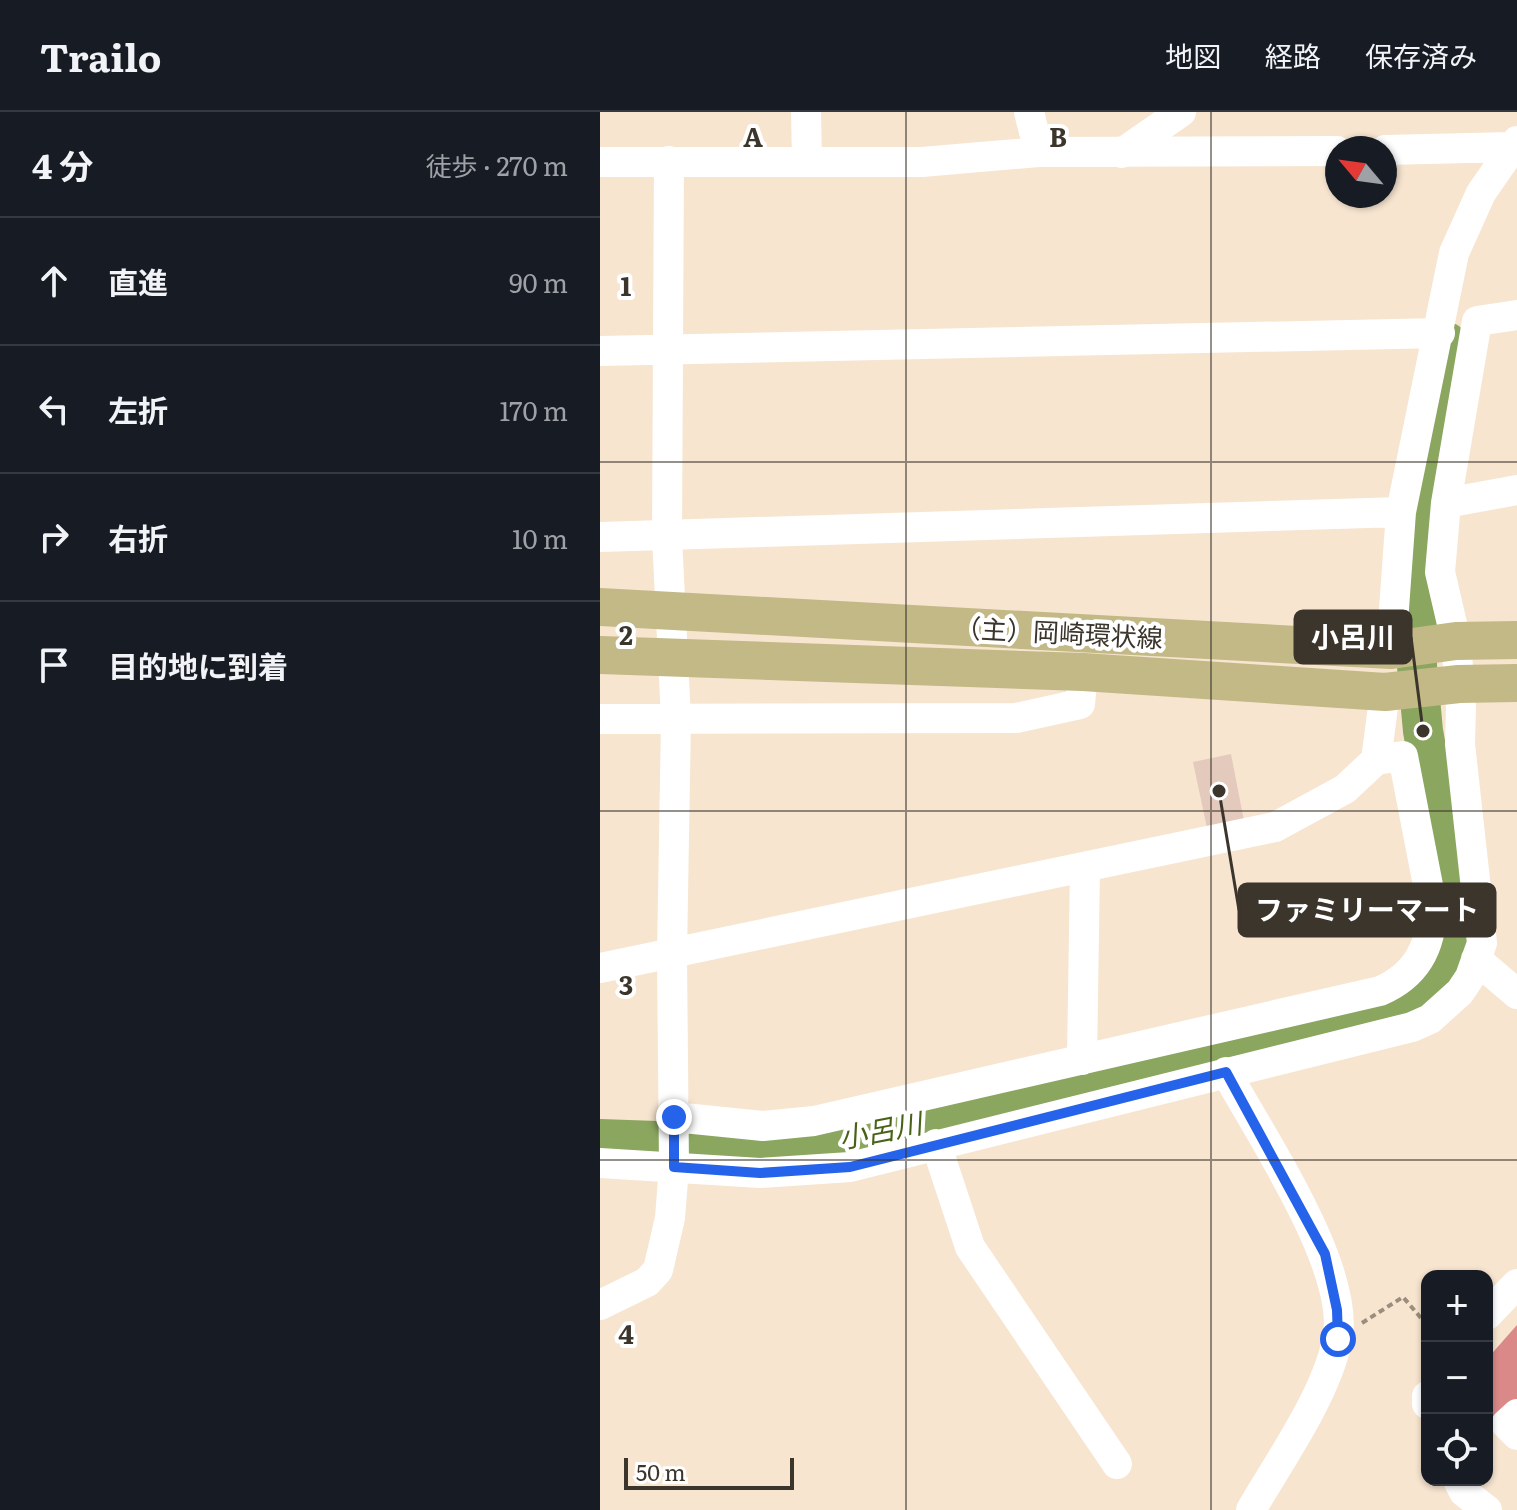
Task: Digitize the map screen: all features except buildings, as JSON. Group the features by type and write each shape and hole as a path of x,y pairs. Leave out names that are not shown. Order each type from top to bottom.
{"main road":[{"name":"（主）岡崎環状線","path":"600,607 672,608 1391,650 1456,641 1517,640"},
{"name":"（主）岡崎環状線","path":"600,655 1083,672 1385,692 1459,684 1517,683"}],"street":[{"path":"806,112 807,161"},
{"path":"1029,112 1039,152"},
{"path":"1122,153 1181,112"},
{"path":"1397,149 1514,144"},
{"path":"1391,650 1401,512 1454,253 1481,193 1514,144"},
{"path":"600,162 922,162 1039,152 1325,151"},
{"path":"600,1305 647,1282 658,1270 670,1218 674,1167 672,955 676,719 667,537 669,161"},
{"path":"600,1163 760,1173 850,1167 1412,1027 1430,1019 1460,992 1482,943 1460,744 1456,641 1440,572 1446,503 1477,321 1517,315"},
{"path":"600,351 1440,333"},
{"path":"1446,503 1517,490"},
{"path":"600,537 1401,512"},
{"path":"600,719 1016,718 1080,704 1083,672"},
{"path":"1376,760 1385,692"},
{"path":"600,968 1275,827 1345,789 1376,760 1403,756 1432,906 1432,927 1417,966 1397,984 1380,991 814,1121 763,1126 674,1117"},
{"path":"1082,1060 1085,867"},
{"path":"1476,959 1517,994"},
{"path":"1226,1072 1325,1254 1337,1310 1338,1339 1300,1425 1251,1510"},
{"path":"936,1144 970,1247 1117,1464"},
{"path":"1493,1309 1517,1284"},
{"path":"1517,1414 1506,1424 1517,1435"},
{"path":"1461,1486 1487,1510"}],"path":[{"path":"1338,1339 1403,1297 1421,1318"}],"shaded area":[{"path":"1517,1325 1517,1400 1493,1422 1493,1414 1493,1352"}],"waterway":[{"name":"小呂川","path":"600,1139 774,1145 841,1138 1324,1037 1425,993 1434,979 1457,920 1423,731 1417,666 1418,558 1447,342"}],"place":[{"name":"小呂川","path":"1423,731"},
{"name":"ファミリーマート","path":"1219,791"}],"route":[{"path":"674,1117 674,1167 760,1173 850,1167 1226,1072 1325,1254 1337,1310 1338,1339"}]}
